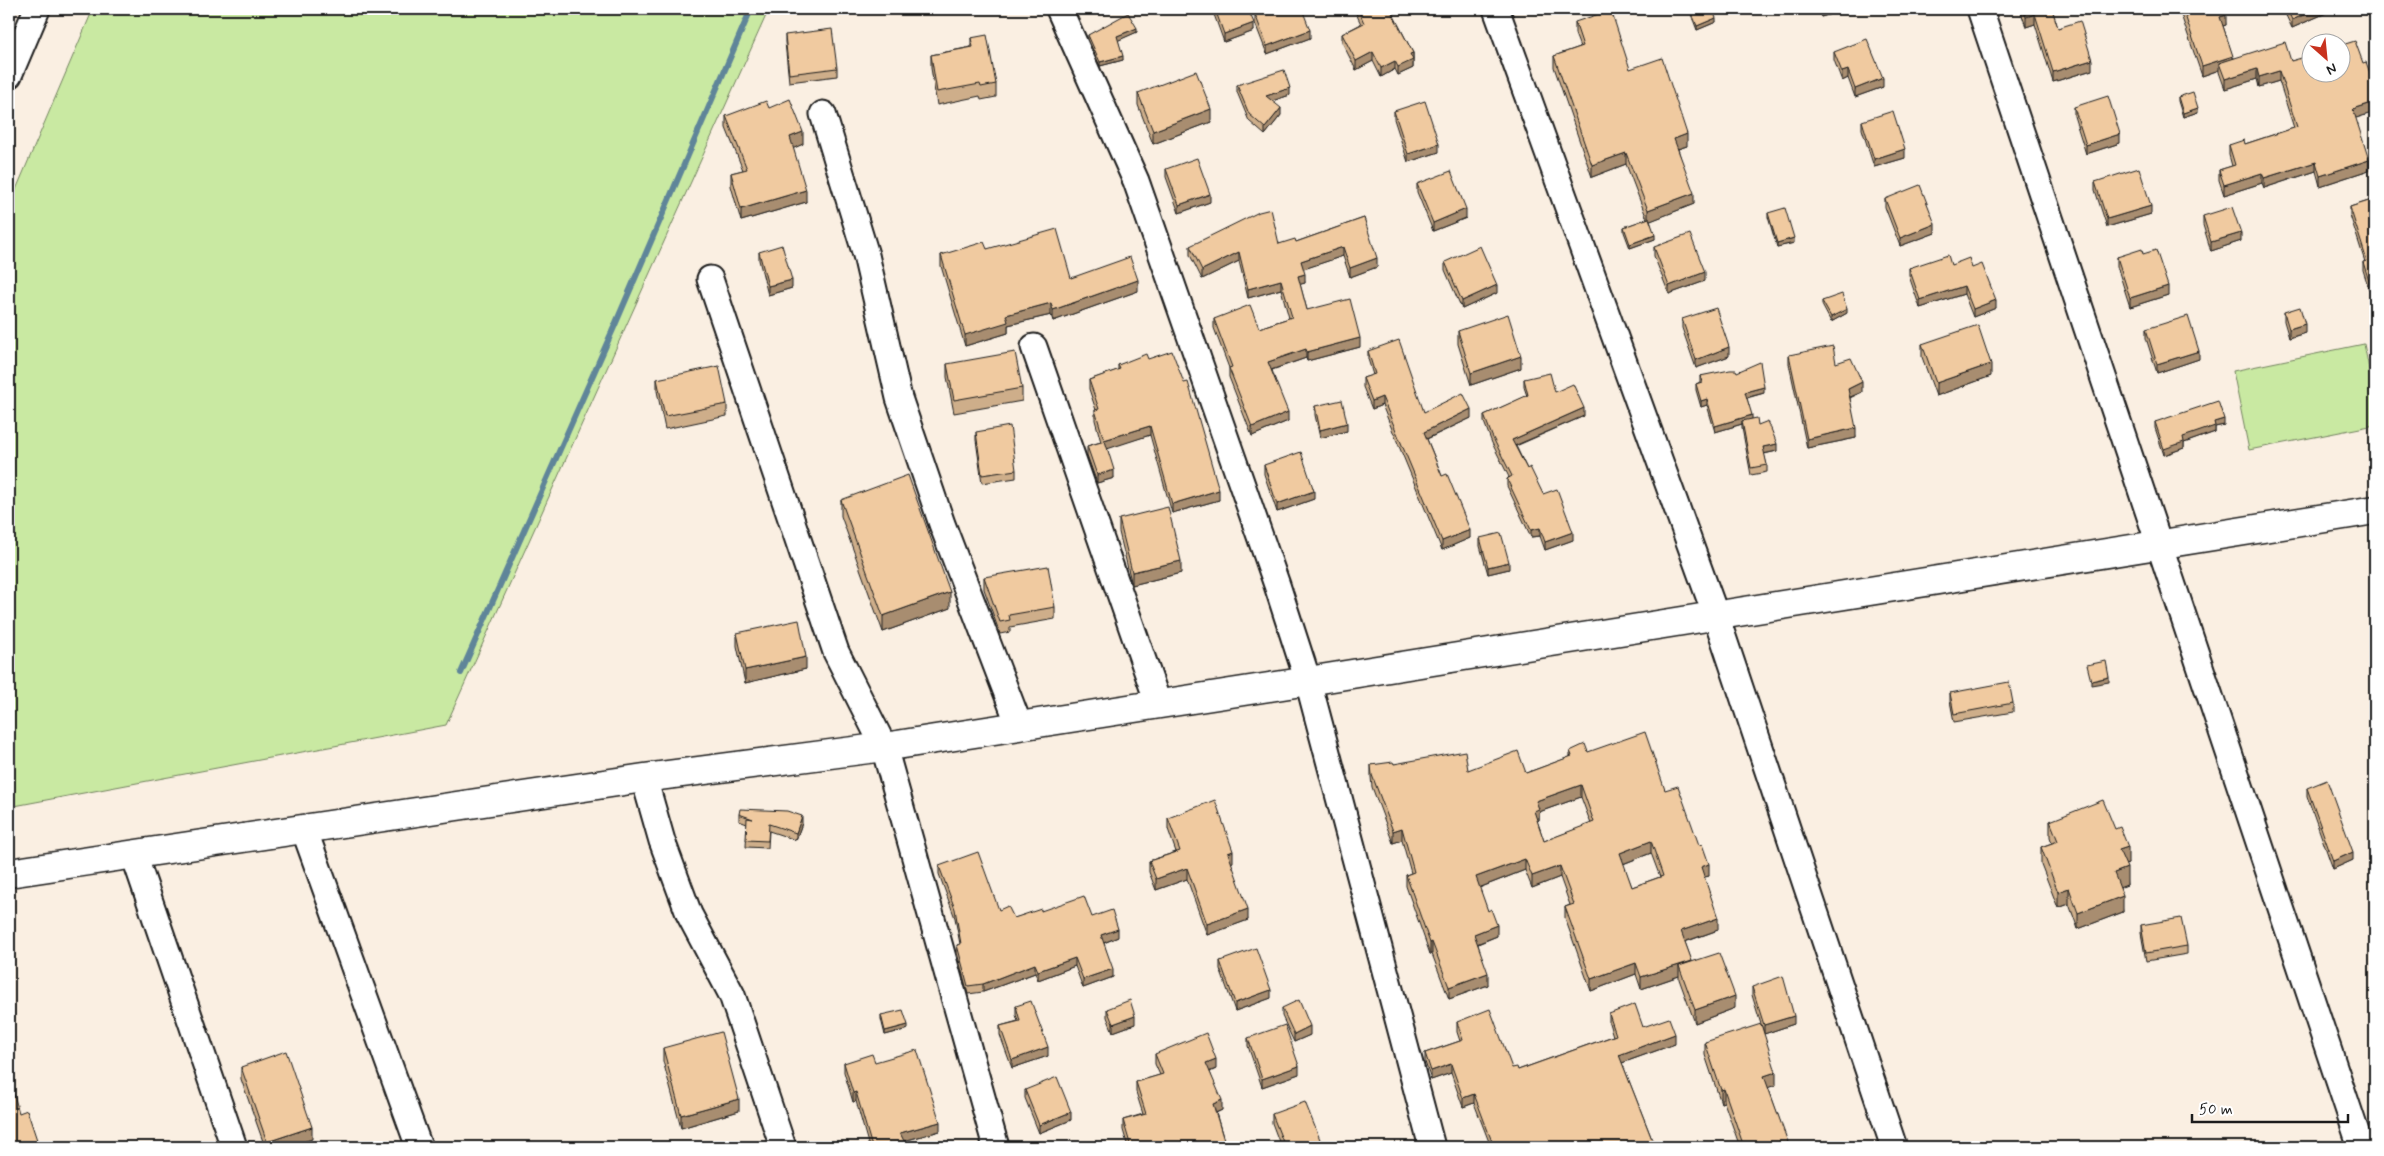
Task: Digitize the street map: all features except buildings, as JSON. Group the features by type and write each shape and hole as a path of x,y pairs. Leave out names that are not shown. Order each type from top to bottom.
{"street":[{"path":"9,75 37,9"},
{"path":"1060,9 1136,181 1278,585 1308,681 1432,1147"},
{"path":"1496,9 1716,616 1894,1147"},
{"path":"1980,9 2161,544 2361,1147"},
{"path":"823,114 866,255 899,398 942,524 1018,725"},
{"path":"710,279 836,652 884,747 996,1147"},
{"path":"1034,347 1158,703"},
{"path":"9,873 644,778 884,747 2375,510"},
{"path":"644,778 662,841 689,914 732,995 783,1147"},
{"path":"304,829 419,1147"},
{"path":"134,855 234,1147"}],"green space":[{"path":"93,9 769,9 446,725 9,807 9,206"},
{"path":"2364,344 2375,399 2375,425 2249,450 2233,371"}],"waterway":[{"path":"461,673 615,325 751,9"}]}
